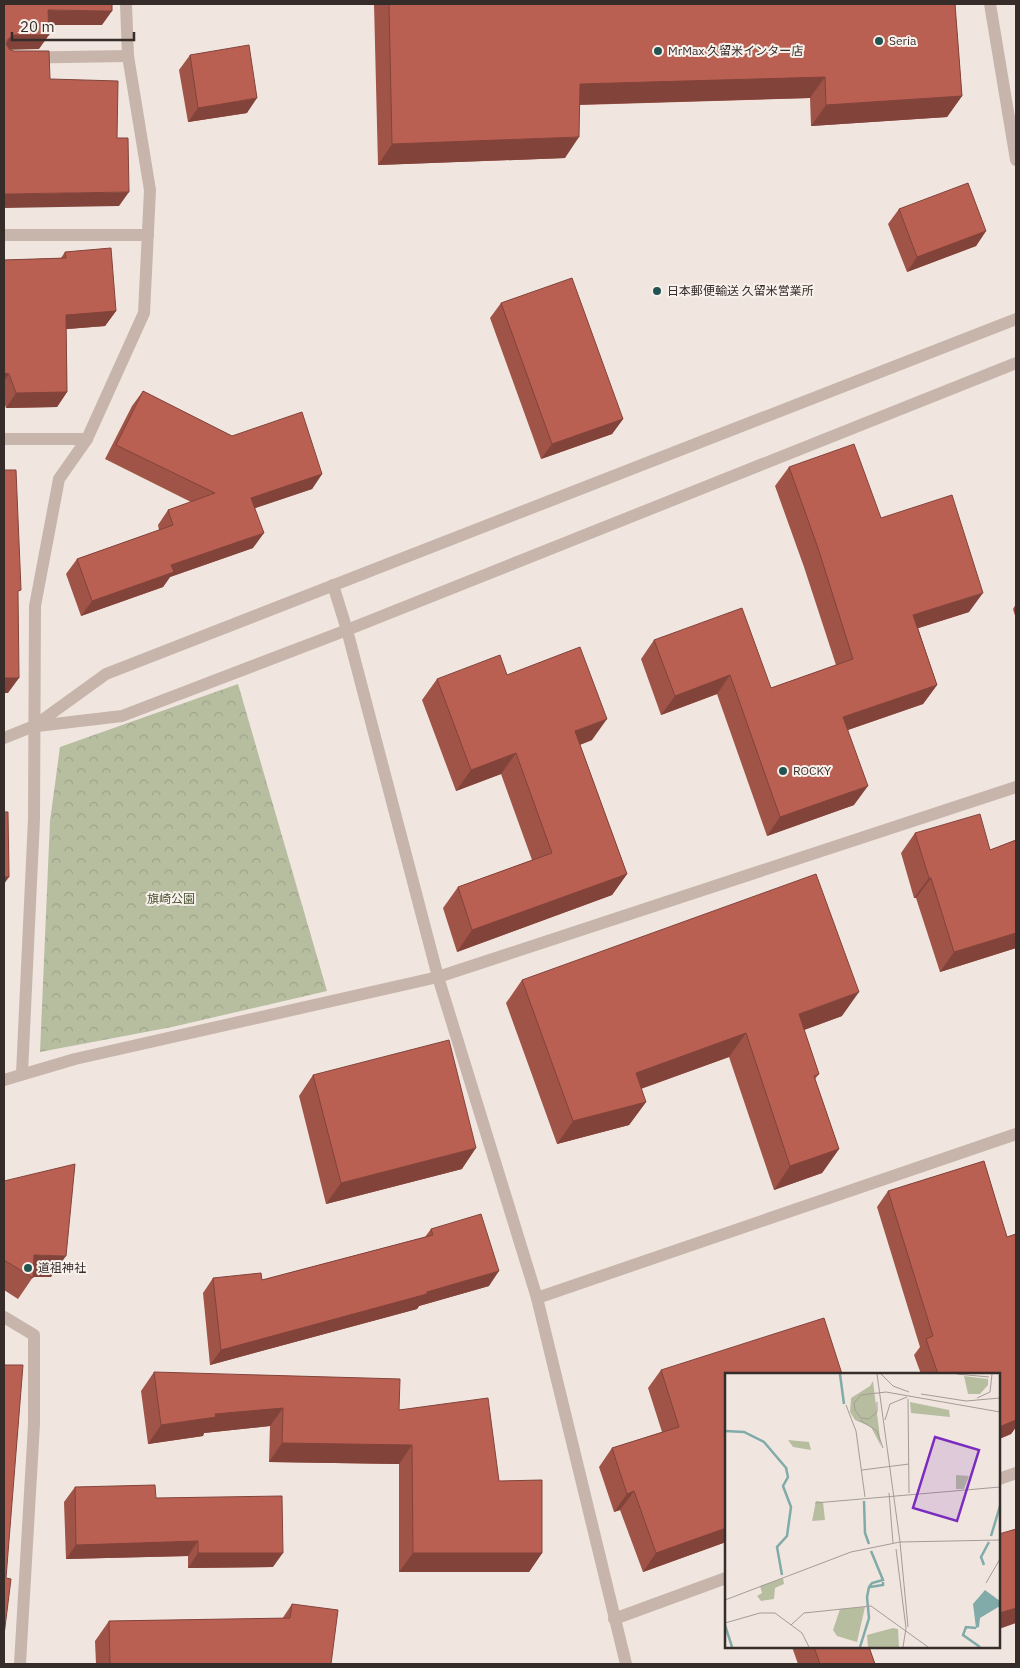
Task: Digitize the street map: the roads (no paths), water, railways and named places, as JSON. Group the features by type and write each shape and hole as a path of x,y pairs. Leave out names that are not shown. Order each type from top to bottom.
{"street":[{"path":"22,1073 34,819 35,606 58,479 87,440 144,313 150,190 128,56 126,4"},
{"path":"990,4 1016,160"},
{"path":"4,58 128,56"},
{"path":"4,235 148,234"},
{"path":"4,738 34,726 106,674 1016,319"},
{"path":"34,726 122,716 347,630 1016,363"},
{"path":"4,439 87,440"},
{"path":"333,585 347,630 438,977 536,1298 626,1664"},
{"path":"4,1080 22,1073 85,1056 438,977 1016,787"},
{"path":"536,1298 1016,1134"},
{"path":"4,1317 34,1335 34,1424 20,1664"},
{"path":"1000,1479 1016,1473"},
{"path":"614,1618 725,1578"}],"place":[{"name":"Seria","path":"879,41"},
{"name":"MrMax 久留米インター店","path":"658,51"},
{"name":"日本郵便輸送 久留米営業所","path":"657,291"},
{"name":"ROCKY","path":"783,771"},
{"name":"道祖神社","path":"28,1268"}],"park label":[{"name":"旗崎公園","path":"171,899"}]}
